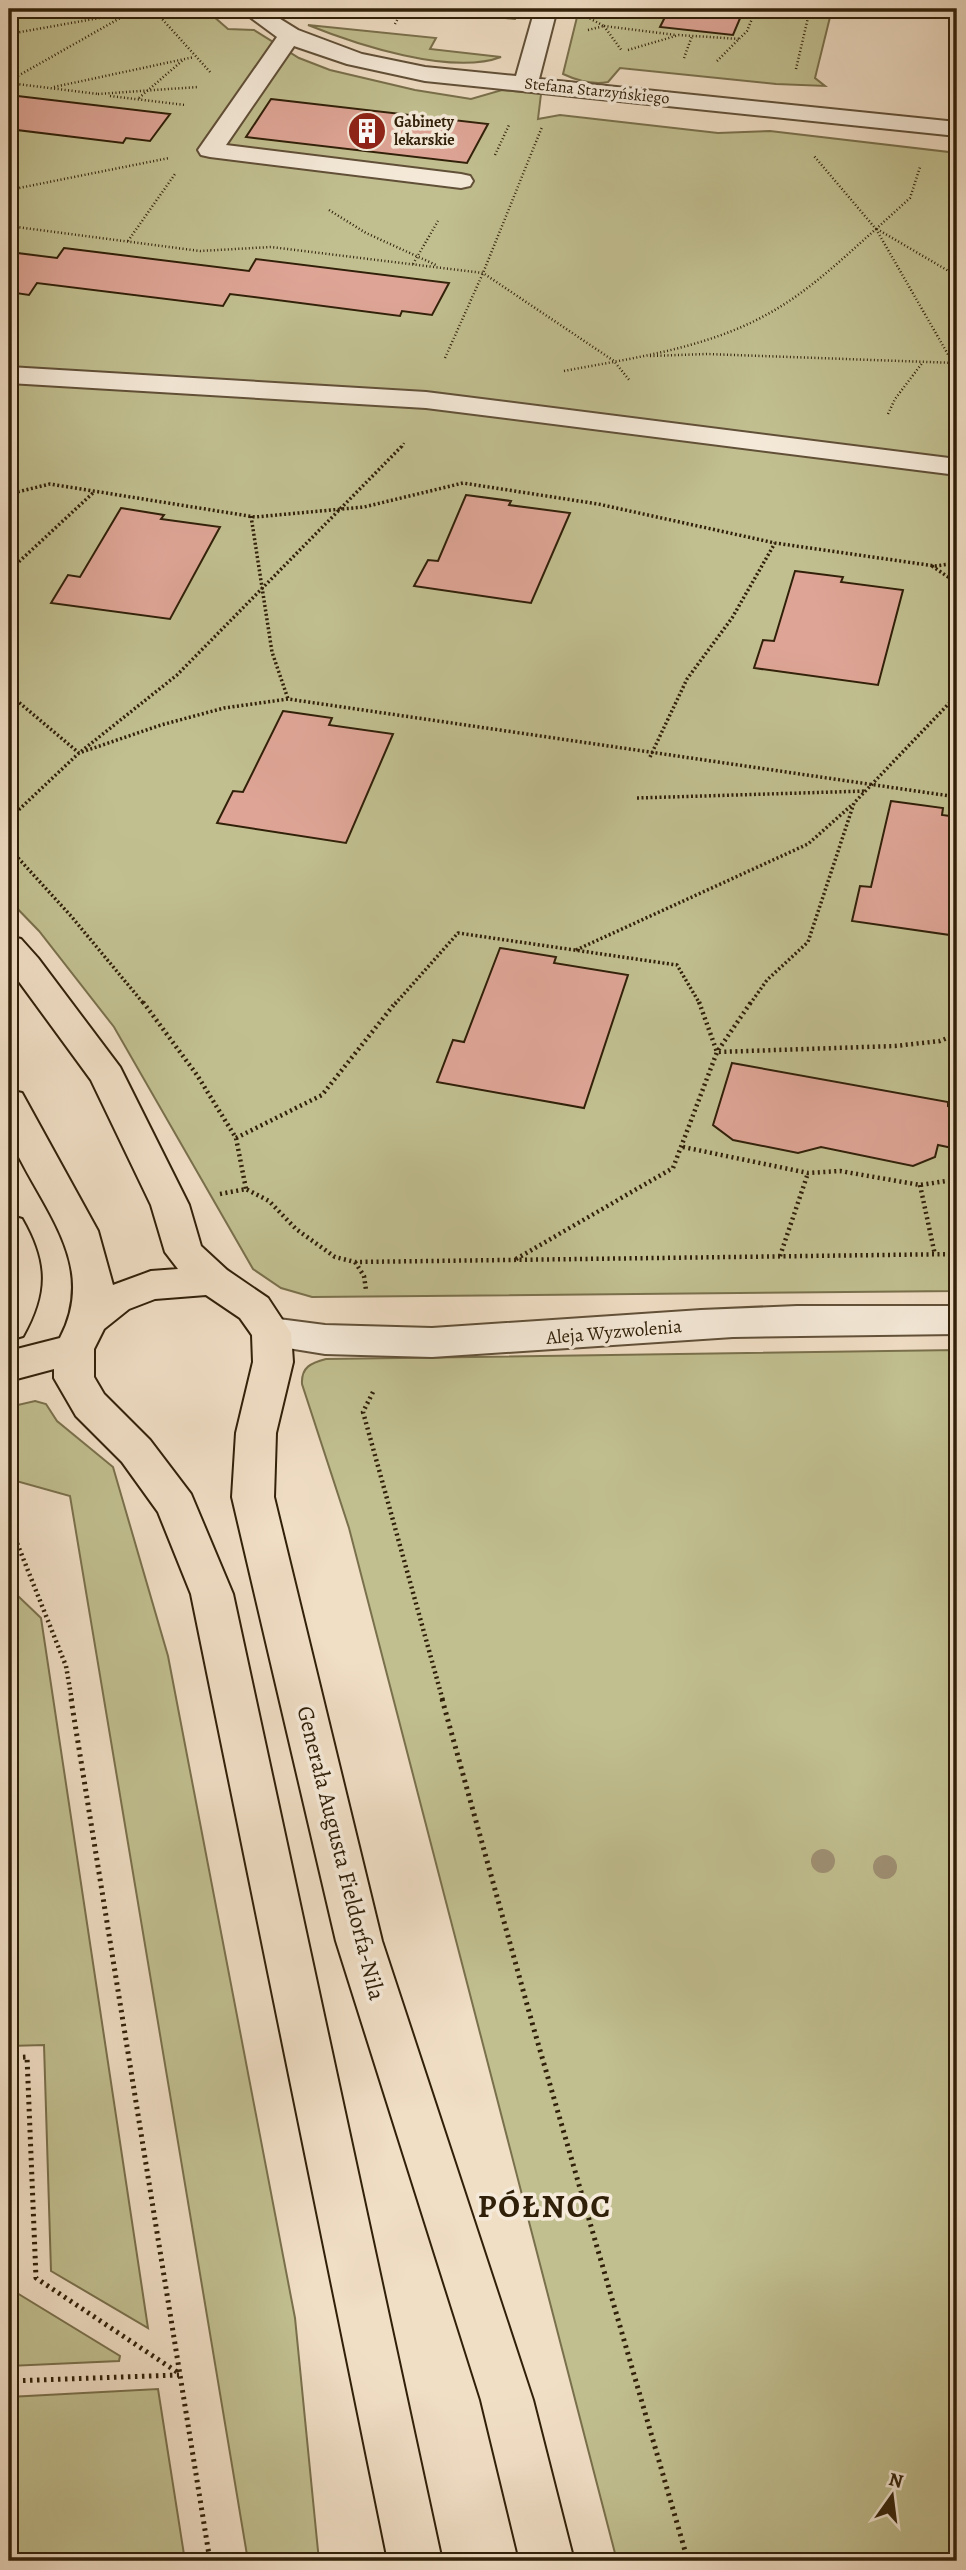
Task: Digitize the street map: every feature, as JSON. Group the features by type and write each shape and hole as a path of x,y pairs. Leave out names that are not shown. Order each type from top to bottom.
{"main road":[{"path":"9,947 107,1076 170,1205 184,1252 213,1280 254,1308 271,1333"},
{"path":"9,1102 79,1231 94,1280 74,1378 90,1405 136,1451 176,1505 212,1594 415,2561"},
{"path":"9,1229 19,1247 23,1287 16,1316 9,1326"},
{"path":"9,1366 81,1335 115,1299 150,1285 213,1280"},
{"name":"Generała Augusta Fieldorfa-Nila","path":"271,1333 273,1362 256,1433 253,1497 359,1941 507,2400 547,2561"}],"street":[{"name":"Stefana Starzyńskiego","path":"250,9 289,36 375,65 425,74 957,130"},
{"path":"526,84 546,9"},
{"path":"289,36 210,150 461,180"},
{"path":"9,375 426,400 957,467"},
{"name":"Aleja Wyzwolenia","path":"271,1333 324,1341 520,1340 704,1323 957,1320"}],"path":[{"path":"9,82 136,9"},
{"path":"153,9 194,57 218,78"},
{"path":"394,25 403,9"},
{"path":"715,62 747,31 755,9"},
{"path":"9,34 128,13"},
{"path":"604,26 740,39"},
{"path":"611,55 679,35"},
{"path":"49,88 194,57"},
{"path":"138,99 184,60"},
{"path":"9,82 193,105"},
{"path":"98,94 200,87"},
{"path":"9,819 79,753 177,675 400,451 483,273 558,87"},
{"path":"413,264 468,170 491,164 516,109 548,112"},
{"path":"816,145 813,155 876,229 957,370"},
{"path":"9,190 176,157"},
{"path":"320,204 366,233 439,267"},
{"path":"9,226 200,251 271,247 483,273 614,361"},
{"path":"876,229 957,276"},
{"path":"560,372 641,356 713,336 764,317 804,291 876,229"},
{"path":"641,356 707,354 955,363"},
{"path":"867,456 895,399 923,362"},
{"path":"9,494 50,484 250,516 364,507 463,483 598,504 775,543 932,565 957,563"},
{"path":"9,571 95,492"},
{"path":"250,516 272,652 288,699"},
{"path":"652,755 687,679 732,618 775,543"},
{"path":"932,565 957,583"},
{"path":"9,694 79,753"},
{"path":"576,950 808,845 866,791 957,695"},
{"path":"79,753 161,725 224,708 288,699 652,755 957,797"},
{"path":"637,799 866,791"},
{"path":"514,1260 673,1168 717,1052 767,980 808,942 854,803"},
{"path":"9,848 71,916 148,1009 197,1074 236,1138 246,1189 269,1201 296,1229 335,1257 355,1262 379,1263 957,1254"},
{"path":"236,1138 322,1095 395,1004 458,933 677,965 697,996 717,1052"},
{"path":"717,1052 895,1046 940,1041 957,1034"},
{"path":"683,1147 808,1173 840,1171 920,1185 946,1181"},
{"path":"780,1256 808,1173"},
{"path":"920,1185 935,1255"},
{"path":"377,1383 363,1412 533,2026 688,2561"},
{"path":"9,1523 66,1666 210,2561"},
{"path":"9,2058 27,2057 36,2278 181,2375"},
{"path":"9,2381 181,2375"}],"shaded area":[{"path":"9,9 205,9 228,29 254,30 299,58 330,70 415,90 471,99 502,90 541,94 538,119 560,115 718,133 770,131 957,153 957,1291 312,1297 281,1288 253,1269 114,1027 39,931 9,900"},
{"path":"415,9 518,9 515,19"},
{"path":"579,9 832,9 815,78 825,86 776,84 620,68 608,82 580,80 563,74"},
{"path":"308,25 436,38 430,49 501,57 480,62 430,60 351,41"},
{"path":"957,1350 957,2561 617,2561 349,1528 302,1384 303,1373 312,1364 326,1359"},
{"path":"35,1401 46,1404 57,1421 113,1467 168,1656 295,2318 319,2561 248,2561 70,1496 9,1479 9,1407"},
{"path":"9,1566 18,1596 41,1618 148,2328 51,2271 44,2045 9,2046"},
{"path":"9,2070 14,2070 17,2293 120,2356 119,2361 9,2366"},
{"path":"158,2389 185,2561 9,2561 9,2397"}],"building":[{"path":"669,9 744,9 733,35 660,27"},
{"path":"9,95 170,114 150,141 126,138 123,143 9,129"},
{"name":"Gabinety lekarskie","path":"271,99 488,124 467,163 246,137"},
{"path":"64,248 249,271 256,259 449,283 432,315 402,311 400,316 230,294 223,306 37,283 29,295 9,292 9,252 57,258"},
{"path":"466,495 511,501 509,505 570,513 531,603 414,586 428,560 438,561"},
{"path":"121,508 164,515 161,519 220,527 170,619 51,603 68,575 80,577"},
{"path":"795,571 843,577 841,582 903,590 878,685 754,668 763,640 774,641"},
{"path":"283,711 332,718 329,725 393,734 346,843 217,823 233,791 243,792"},
{"path":"891,801 943,808 942,815 957,817 957,936 852,921 860,886 871,887"},
{"path":"500,948 556,957 554,963 628,975 584,1108 437,1082 453,1040 464,1042"},
{"path":"732,1063 948,1102 948,1106 957,1107 957,1149 938,1145 935,1157 913,1166 821,1147 798,1153 733,1140 713,1125"}],"place":[{"name":"Gabinety lekarskie","path":"367,131"}],"district":[{"name":"PÓŁNOC","path":"545,2206"}]}
